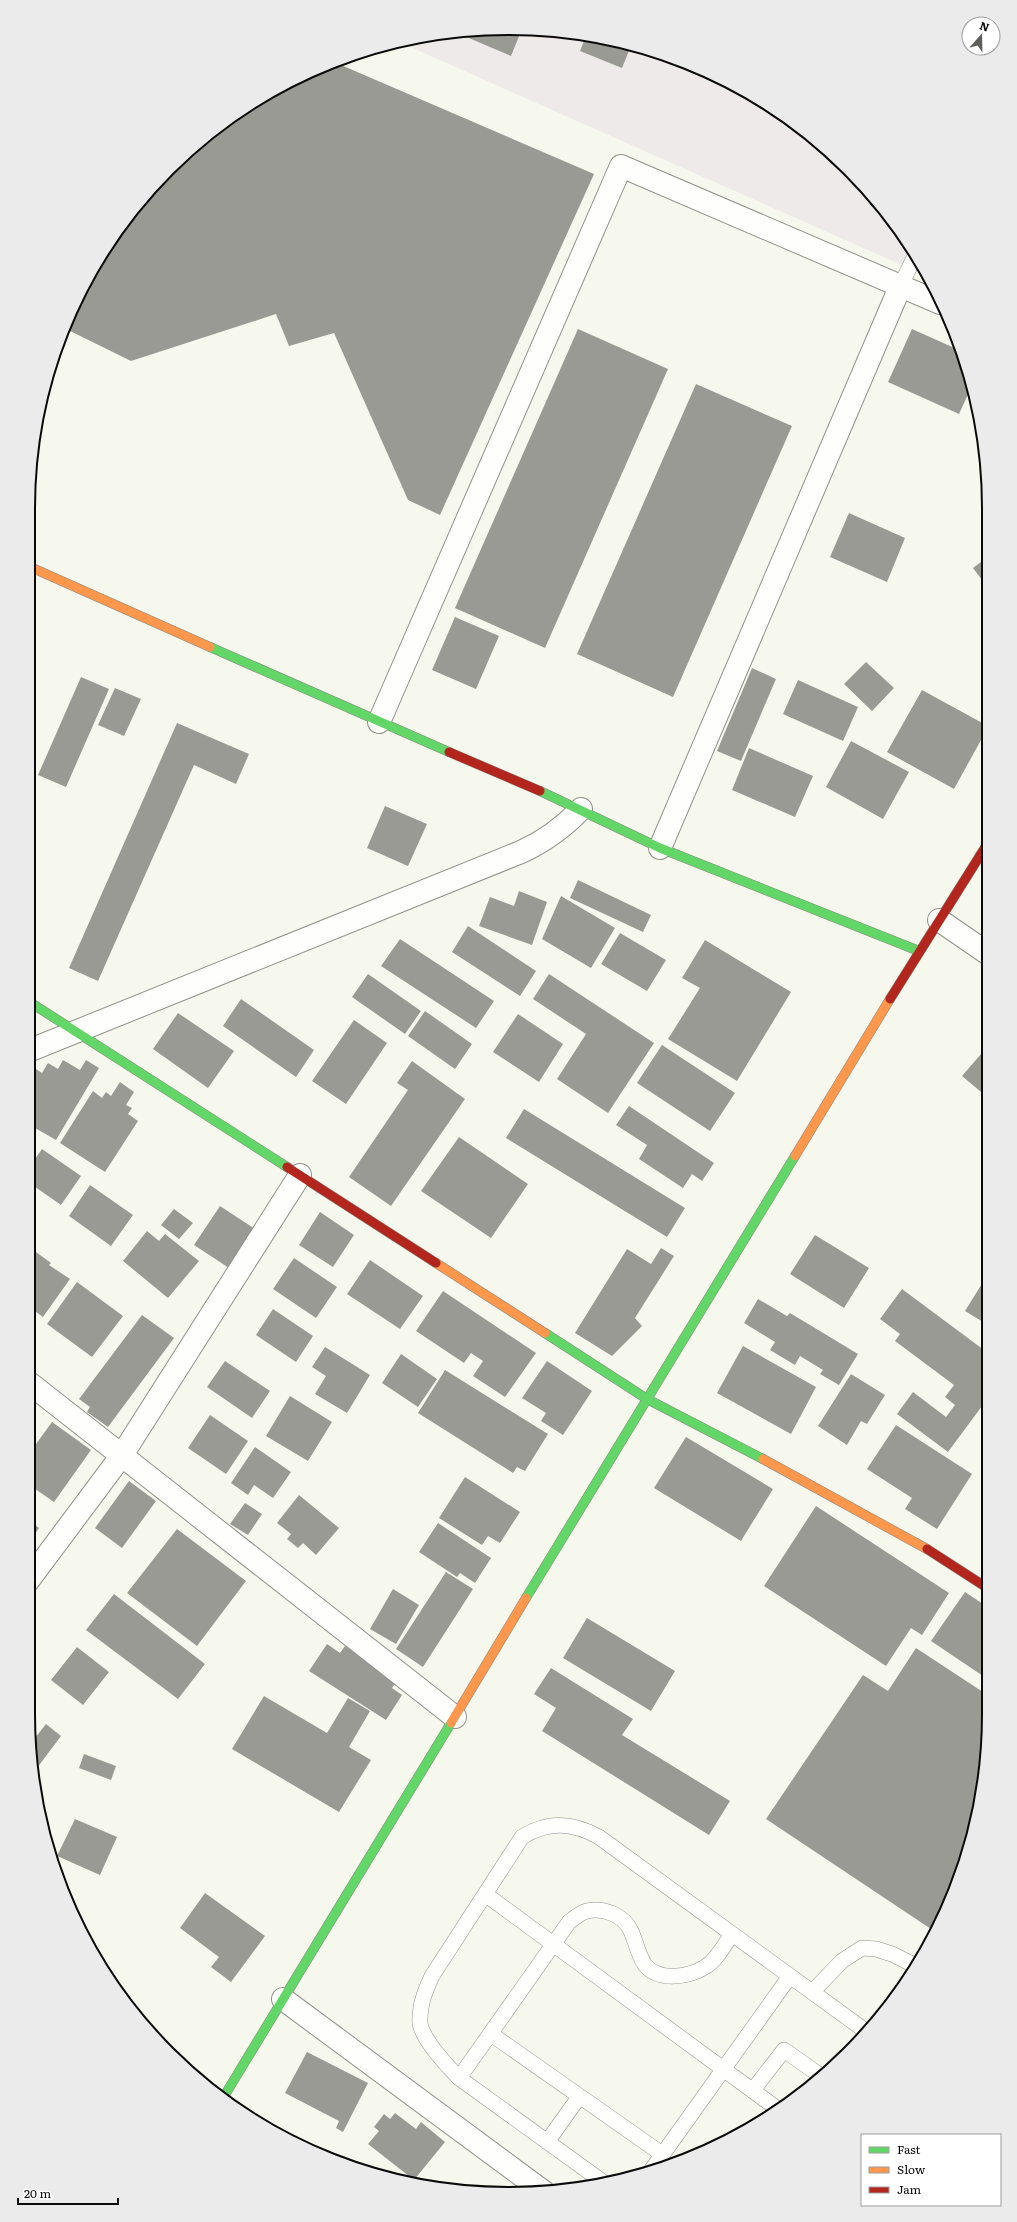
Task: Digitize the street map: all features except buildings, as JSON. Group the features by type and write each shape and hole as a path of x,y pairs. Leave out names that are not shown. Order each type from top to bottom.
{"street":[{"path":"379,722 621,166 934,300"},
{"path":"660,848 900,287"},
{"path":"35,569 379,722 581,809 660,848 919,951"},
{"path":"35,1048 521,852 539,844 557,832 581,809"},
{"path":"226,2093 919,951 982,852"},
{"path":"939,920 982,950"},
{"path":"35,1005 647,1399 813,1485 910,1538 982,1584"},
{"path":"35,1572 122,1455 300,1175"},
{"path":"35,1387 455,1717"},
{"path":"283,1999 536,2186"}],"lane":[{"path":"900,287 912,261"},
{"path":"599,2178 459,2078 442,2059 420,2024 422,1999 432,1976 522,1837 545,1826 558,1824 586,1830 599,1837 861,2029"},
{"path":"485,1894 554,1946 753,2090 771,2107"},
{"path":"459,2078 554,1946 569,1922 578,1915 586,1911 600,1910 617,1915 626,1922 645,1964 652,1970 674,1976 706,1967 732,1934"},
{"path":"812,1992 842,1961 862,1948 882,1951 910,1964"},
{"path":"656,2164 790,1976"},
{"path":"491,2034 662,2154"},
{"path":"753,2090 784,2050 816,2073"},
{"path":"547,2142 579,2096"}],"shaded area":[{"path":"478,36 539,36 601,44 661,60 690,71 745,98 797,133 821,153 864,196 884,220 920,273 408,46 447,39"}],"traffic: fast":[{"path":"210,647 449,752"},
{"path":"540,791 660,848 919,951"},
{"path":"35,1005 287,1167"},
{"path":"526,1598 795,1156"},
{"path":"545,1333 647,1399 763,1459"},
{"path":"226,2093 451,1723"}],"traffic: slow":[{"path":"35,569 210,647"},
{"path":"795,1156 890,999"},
{"path":"436,1263 545,1333"},
{"path":"763,1459 927,1549"},
{"path":"451,1723 526,1598"}],"traffic: jam":[{"path":"449,752 540,791"},
{"path":"890,999 982,852"},
{"path":"287,1167 436,1263"},
{"path":"927,1549 982,1584"}]}
